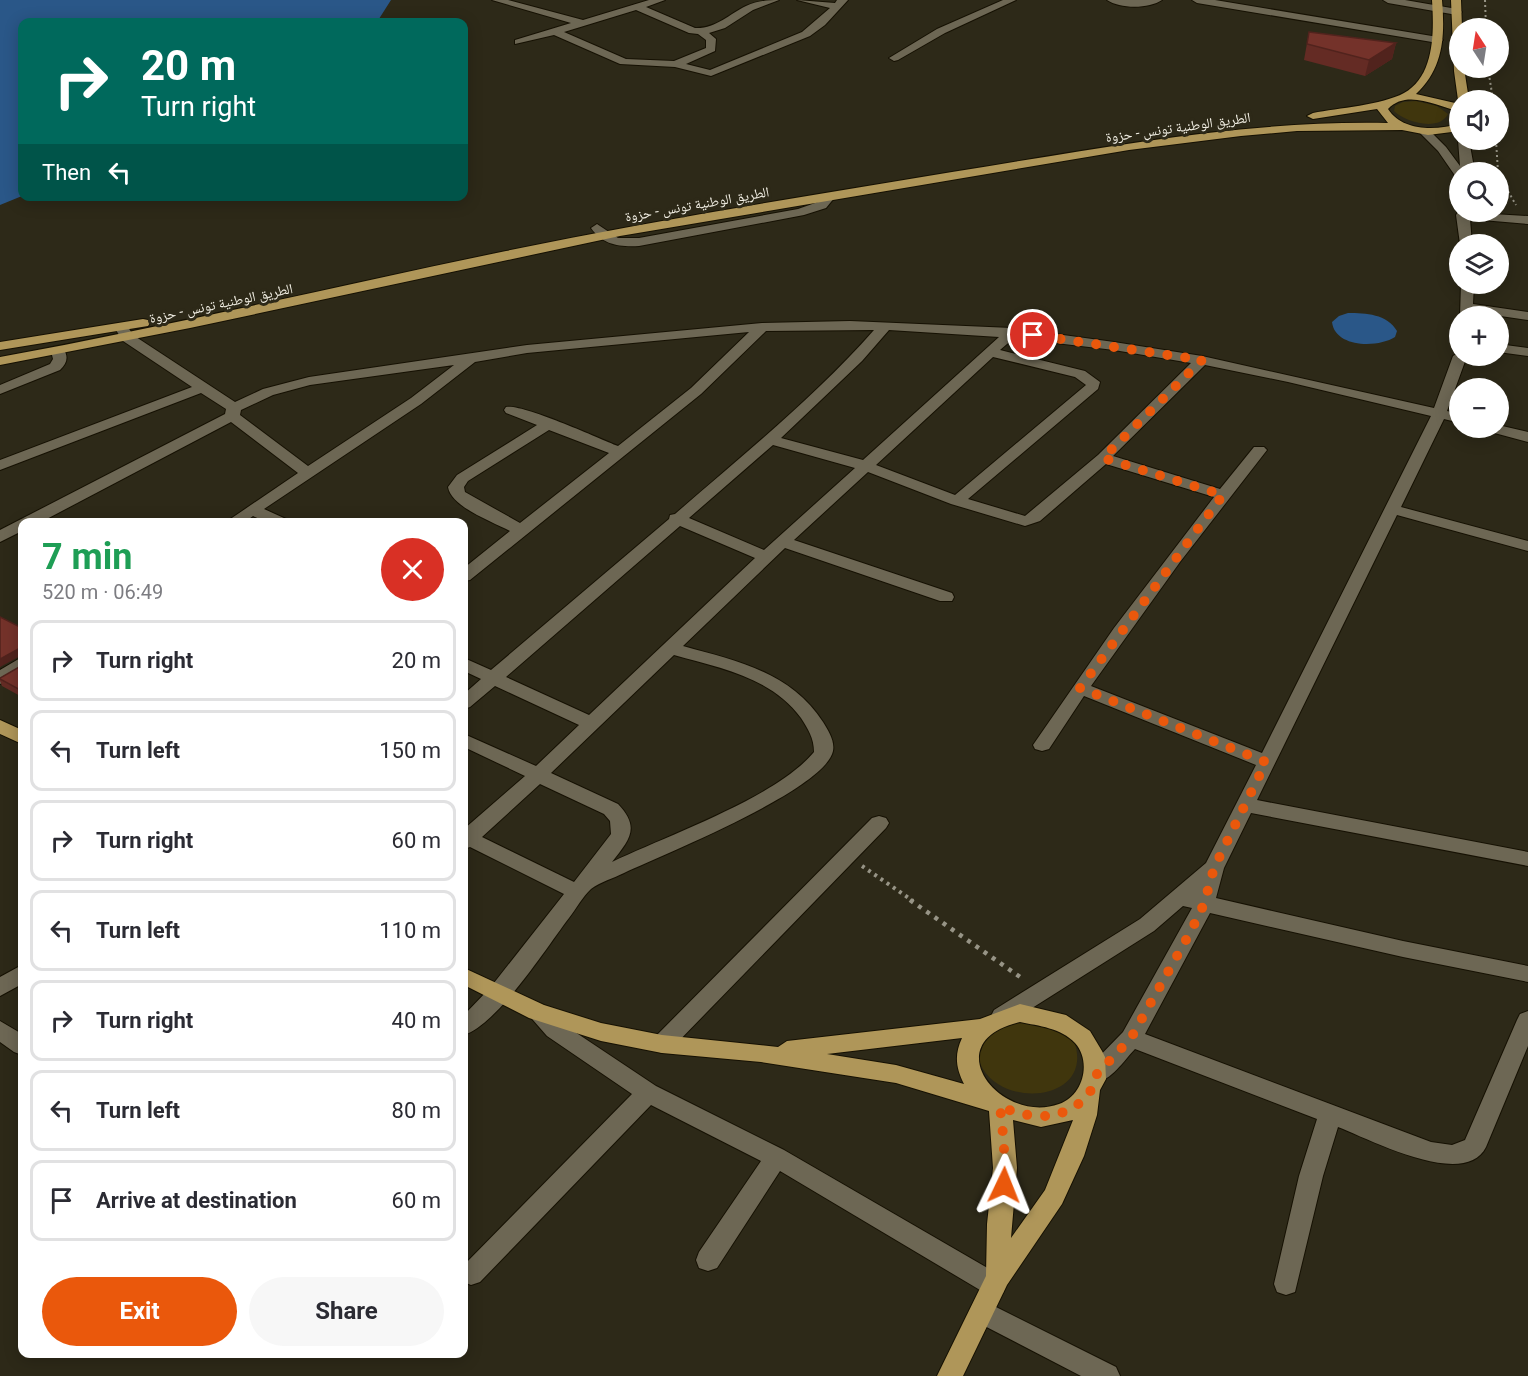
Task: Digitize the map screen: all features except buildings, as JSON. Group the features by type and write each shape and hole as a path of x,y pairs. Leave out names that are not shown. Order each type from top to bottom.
{"main road":[{"path":"1456,0 1459,71 1462,90"},
{"path":"1405,98 1428,76 1436,59 1438,5"},
{"path":"1405,98 1435,100 1449,105"},
{"name":"الطريق الوطنية تونس - حزوة","path":"0,360 58,351 125,332 506,255 600,232 1152,136 1317,115 1385,104 1405,98"},
{"path":"1385,104 1382,110 1385,116 1407,127 1449,130"},
{"name":"الطريق الوطنية تونس - حزوة","path":"600,232 829,197 899,181 1282,128 1343,125 1407,127"},
{"name":"الطريق الوطنية تونس - حزوة","path":"0,346 125,332"},
{"path":"0,726 18,736"},
{"path":"468,978 537,1012 601,1032 662,1044 761,1053 896,1074 995,1103 1025,1115 1051,1116 1067,1111 1080,1103 1094,1083"},
{"path":"761,1053 993,1021 1020,1012 1040,1014 1058,1020 1075,1029 1087,1043 1095,1058 1094,1083 1072,1156 1053,1197 996,1281 950,1376"},
{"path":"993,1021 973,1040 968,1055 969,1071 977,1087 995,1103 1005,1168 996,1281"}],"street":[{"path":"497,0 581,23"},
{"path":"519,42 660,0"},
{"path":"700,32 727,24 748,9 774,0"},
{"path":"802,0 840,3"},
{"path":"894,58 941,32 1011,0"},
{"path":"1112,0 1143,4 1156,0"},
{"path":"1197,0 1437,40"},
{"path":"1388,0 1438,5 1457,12"},
{"path":"554,31 624,62 675,64 705,72 716,72 806,34 821,23 840,3"},
{"path":"637,7 700,32 711,39 711,48 707,52 675,64"},
{"path":"1424,130 1442,148 1452,162"},
{"path":"1509,214 1525,215"},
{"path":"1509,315 1528,316"},
{"path":"468,700 676,518 770,440 857,358 885,326"},
{"path":"36,518 268,392 309,381 527,349 762,327 885,326 1012,332 1202,360 1276,374 1449,416"},
{"path":"468,573 519,529 704,384 762,327"},
{"path":"125,332 204,387 308,473"},
{"path":"468,836 539,774 766,557 1012,332"},
{"path":"1509,349 1528,352"},
{"path":"0,390 52,369 61,358 58,351"},
{"path":"957,501 1093,386 1089,378 1080,374 991,352"},
{"path":"240,518 416,402 470,359"},
{"path":"770,440 866,466 957,501 1020,521 1029,521 1103,458 1202,360"},
{"path":"1094,1083 1131,1038 1191,931 1204,904 1214,868 1439,414 1456,366"},
{"path":"0,465 204,387"},
{"path":"511,410 550,423 618,451"},
{"path":"519,529 465,501 457,494 456,487 462,478 550,423"},
{"path":"1509,432 1528,437"},
{"path":"1042,746 1080,688 1259,450"},
{"path":"1103,458 1223,495"},
{"path":"1391,509 1528,546"},
{"path":"252,510 270,518"},
{"path":"676,518 766,557"},
{"path":"0,537 18,527"},
{"path":"783,542 946,597"},
{"path":"468,840 581,888 774,793 806,771 823,753 824,743 815,724 806,710 781,686 757,673 670,648"},
{"path":"0,678 18,666"},
{"path":"468,666 592,724"},
{"path":"1080,688 1266,762"},
{"path":"468,742 611,809 620,818 623,826 621,836 498,994 479,1015 468,1023"},
{"path":"1245,805 1528,859"},
{"path":"662,1044 879,823"},
{"path":"993,1021 1147,925 1214,868"},
{"path":"1180,898 1528,974"},
{"path":"0,988 18,976"},
{"path":"537,1012 555,1030 648,1093 776,1157 996,1281"},
{"path":"1131,1038 1445,1156 1467,1152 1474,1147 1528,1020"},
{"path":"0,1030 18,1043"},
{"path":"471,1274 648,1093"},
{"path":"1286,1284 1311,1176 1330,1114"},
{"path":"708,1260 776,1157"},
{"path":"982,1312 1107,1376"}],"path":[{"path":"1485,0 1486,18"},
{"path":"1509,194 1525,215"},
{"path":"847,855 1040,991"}],"shaded area":[{"path":"1416,101 1437,106 1448,114 1437,123 1430,124 1414,122 1394,111 1395,106 1403,102"},
{"path":"1043,1017 1074,1041 1077,1061 1072,1076 1061,1086 1046,1092 1028,1093 1011,1090 995,1082 983,1069 976,1052 989,1023"}],"water":[{"path":"0,0 391,0 380,18 18,18 18,198 0,205"},
{"path":"1348,313 1369,314 1388,321 1397,331 1395,337 1388,341 1368,344 1349,341 1341,337 1335,331 1332,322"}],"route":[{"path":"1004,1185 1004,1144 1000,1106 1016,1113 1051,1116 1067,1111 1080,1103 1090,1092 1097,1074 1131,1038 1191,931 1204,904 1214,868 1266,762 1080,688 1223,495 1103,458 1202,360 1033,335"}]}
